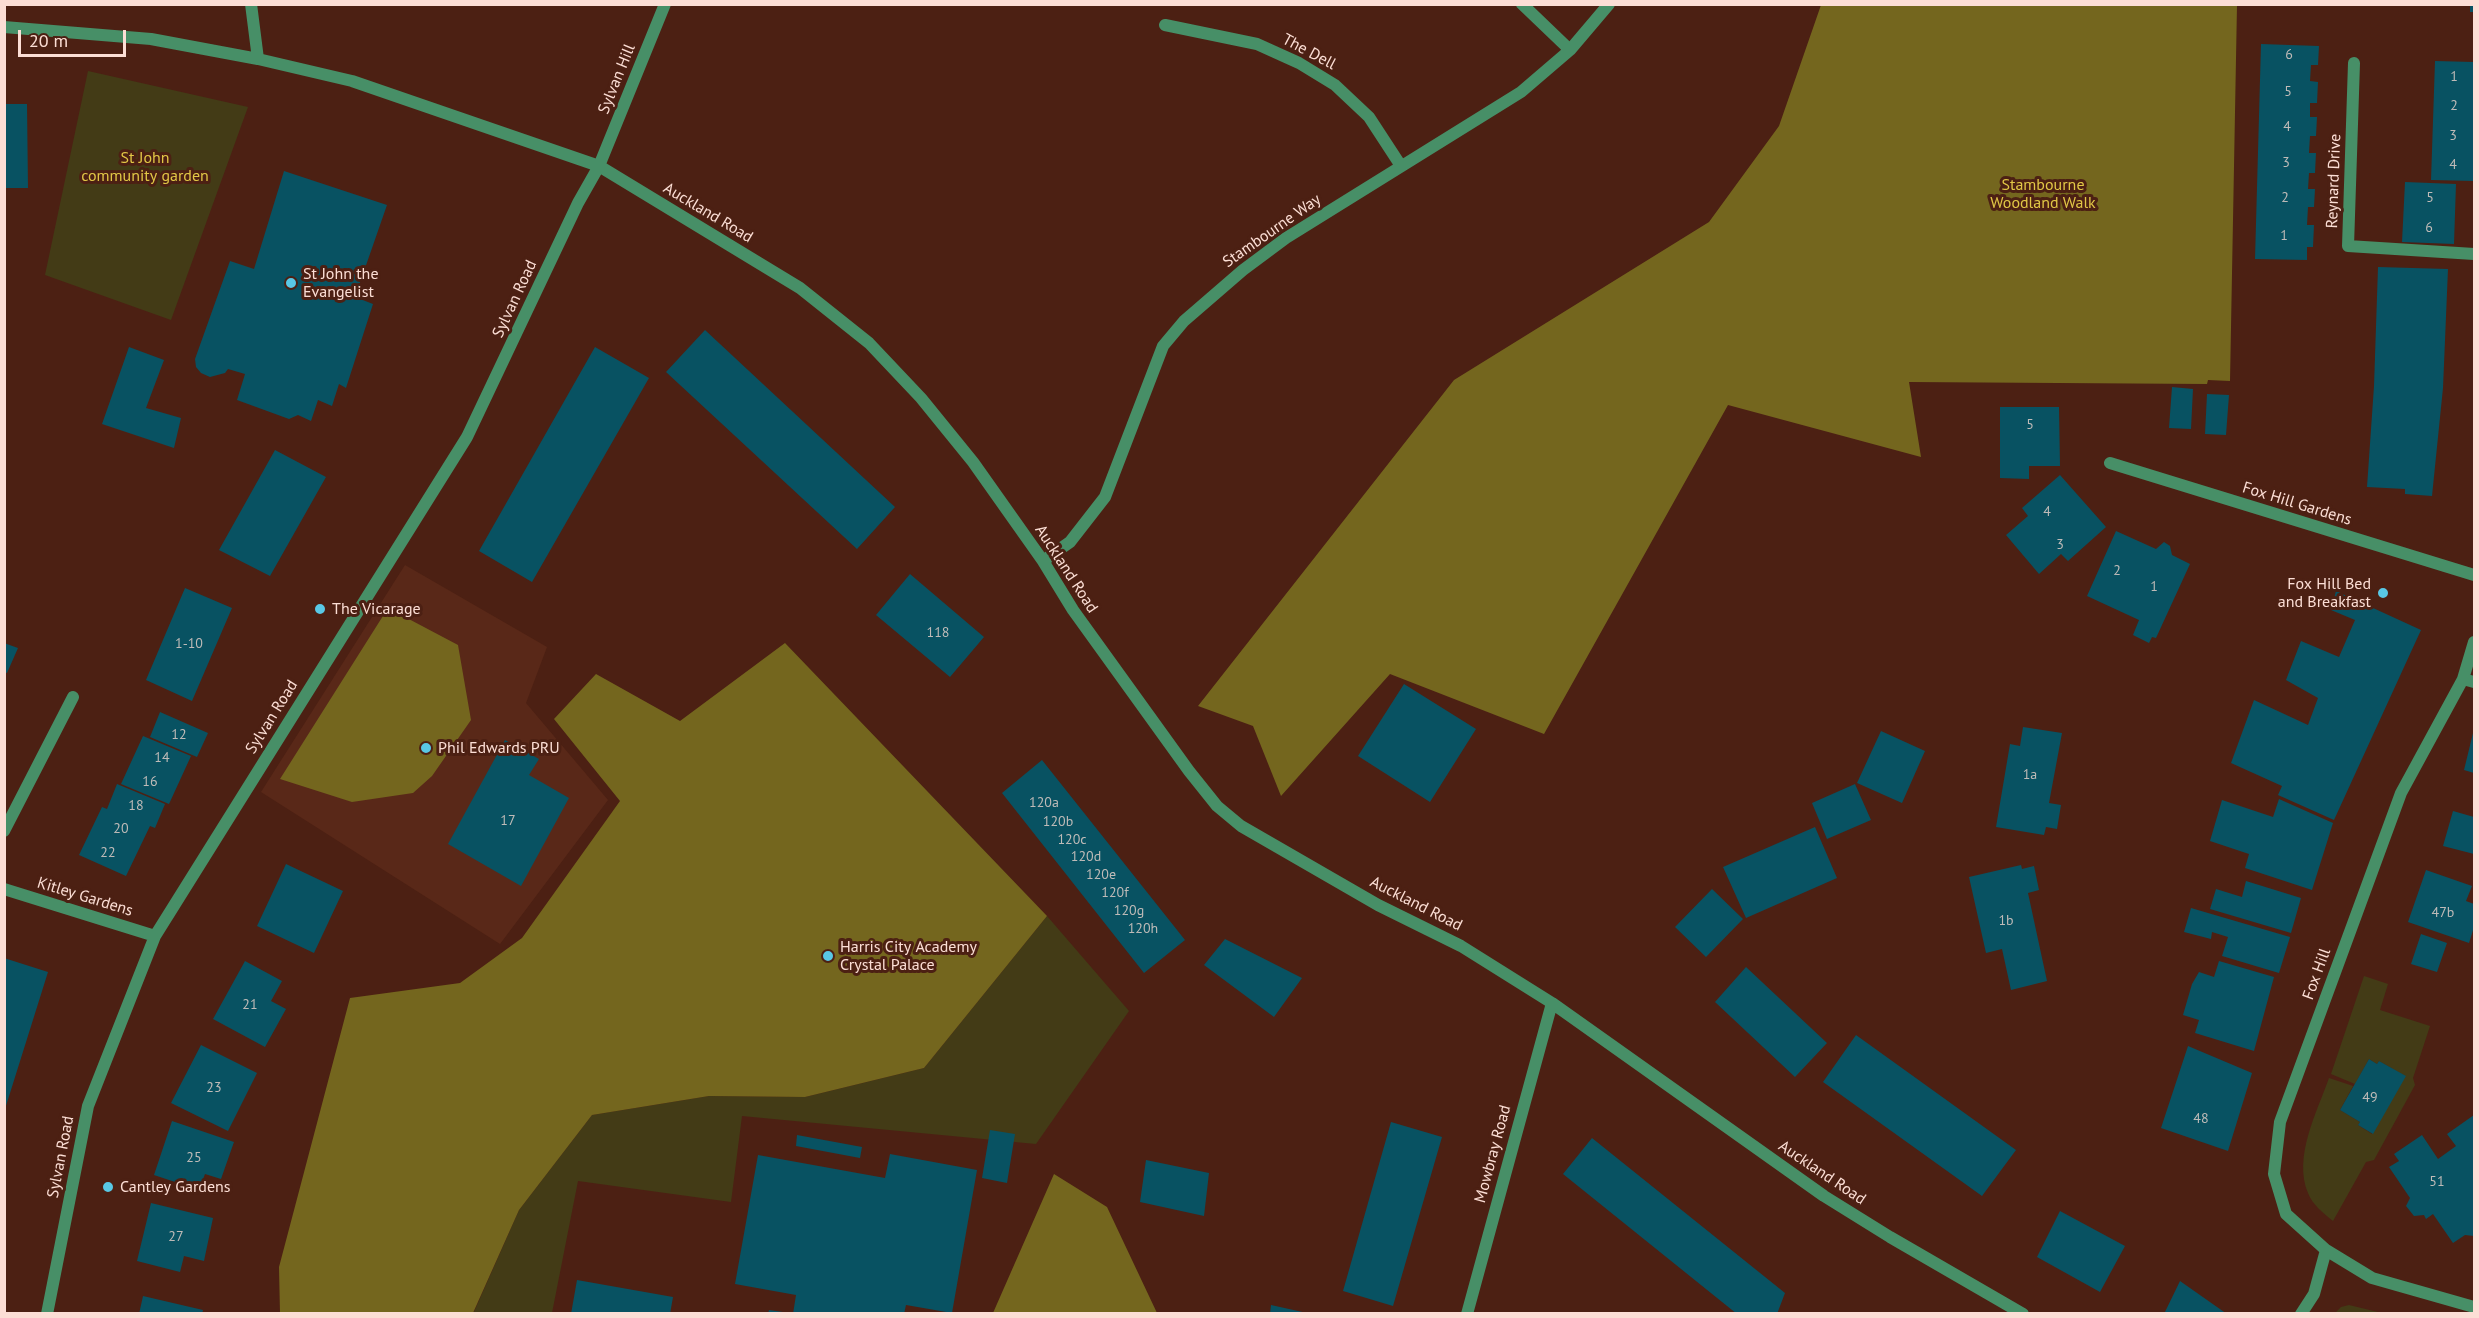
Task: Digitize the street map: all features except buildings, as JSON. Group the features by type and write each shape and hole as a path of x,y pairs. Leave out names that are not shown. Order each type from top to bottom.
{"street":[{"path":"251,4 258,59"},
{"name":"Sylvan Hill","path":"599,166 665,4"},
{"path":"1522,4 1570,50"},
{"name":"Stambourne Way","path":"1043,561 1070,543 1105,497 1162,345 1184,321 1243,270 1286,238 1521,92 1570,50 1609,4"},
{"name":"The Dell","path":"1165,25 1257,44 1299,63 1335,85 1370,117 1401,166"},
{"name":"Auckland Road","path":"4,27 151,39 258,59 352,81 599,166 800,288 869,343 921,398 974,462 1043,561 1072,610 1217,806 1250,832 1378,904 1461,946 1552,1003 1824,1196 1890,1238 2023,1314"},
{"name":"Reynard Drive","path":"2354,63 2348,246 2475,254"},
{"name":"Sylvan Road","path":"47,1314 88,1106 155,936 467,437 578,203 599,166"},
{"name":"Fox Hill Gardens","path":"2110,463 2475,574"},
{"name":"Fox Hill","path":"2475,642 2469,680 2402,793 2280,1122 2274,1174 2286,1214 2326,1250 2372,1278 2475,1308"},
{"path":"4,831 73,697"},
{"name":"Kitley Gardens","path":"4,889 155,936"},
{"name":"Mowbray Road","path":"1467,1314 1552,1003"},
{"path":"2301,1314 2314,1294 2326,1250"}],"shaded area":[{"name":"Phil Edwards PRU","path":"405,565 547,647 526,703 608,800 500,944 261,792"}],"green space":[{"name":"Stambourne Woodland Walk","path":"1821,5 2237,5 2230,381 2208,380 2207,384 1909,382 1921,457 1728,405 1544,734 1390,674 1281,796 1253,726 1198,706 1454,380 1709,222 1779,126"},
{"name":"St John community garden","path":"88,71 248,107 171,320 45,275"},
{"path":"388,608 458,645 471,720 432,776 413,793 352,802 280,779"},
{"path":"785,643 1047,916 924,1068 805,1097 709,1096 592,1115 519,1210 473,1313 280,1313 279,1267 350,998 460,983 522,938 620,801 554,719 596,674 680,721"},
{"path":"1047,916 1129,1011 1036,1144 742,1116 731,1202 578,1181 552,1313 473,1314 519,1210 592,1115 709,1096 805,1097 924,1068"},
{"path":"2364,976 2388,984 2380,1010 2430,1026 2413,1078 2415,1085 2374,1160 2366,1162 2333,1221 2318,1208 2310,1197 2304,1179 2303,1165 2308,1135 2329,1078 2353,1086 2340,1110 2360,1122 2358,1125 2372,1134 2405,1076 2379,1061 2377,1064 2369,1059 2355,1084 2331,1074"},
{"path":"1054,1174 1107,1207 1157,1313 993,1313"},
{"path":"2349,1305 2382,1313 2335,1313 2341,1307"}],"place":[{"name":"St John the Evangelist","path":"291,283"},
{"name":"Fox Hill Bed and Breakfast","path":"2383,593"},
{"name":"The Vicarage","path":"320,609"},
{"name":"Phil Edwards PRU","path":"426,748"},
{"name":"Harris City Academy Crystal Palace","path":"828,956"},
{"name":"Cantley Gardens","path":"108,1187"}]}
